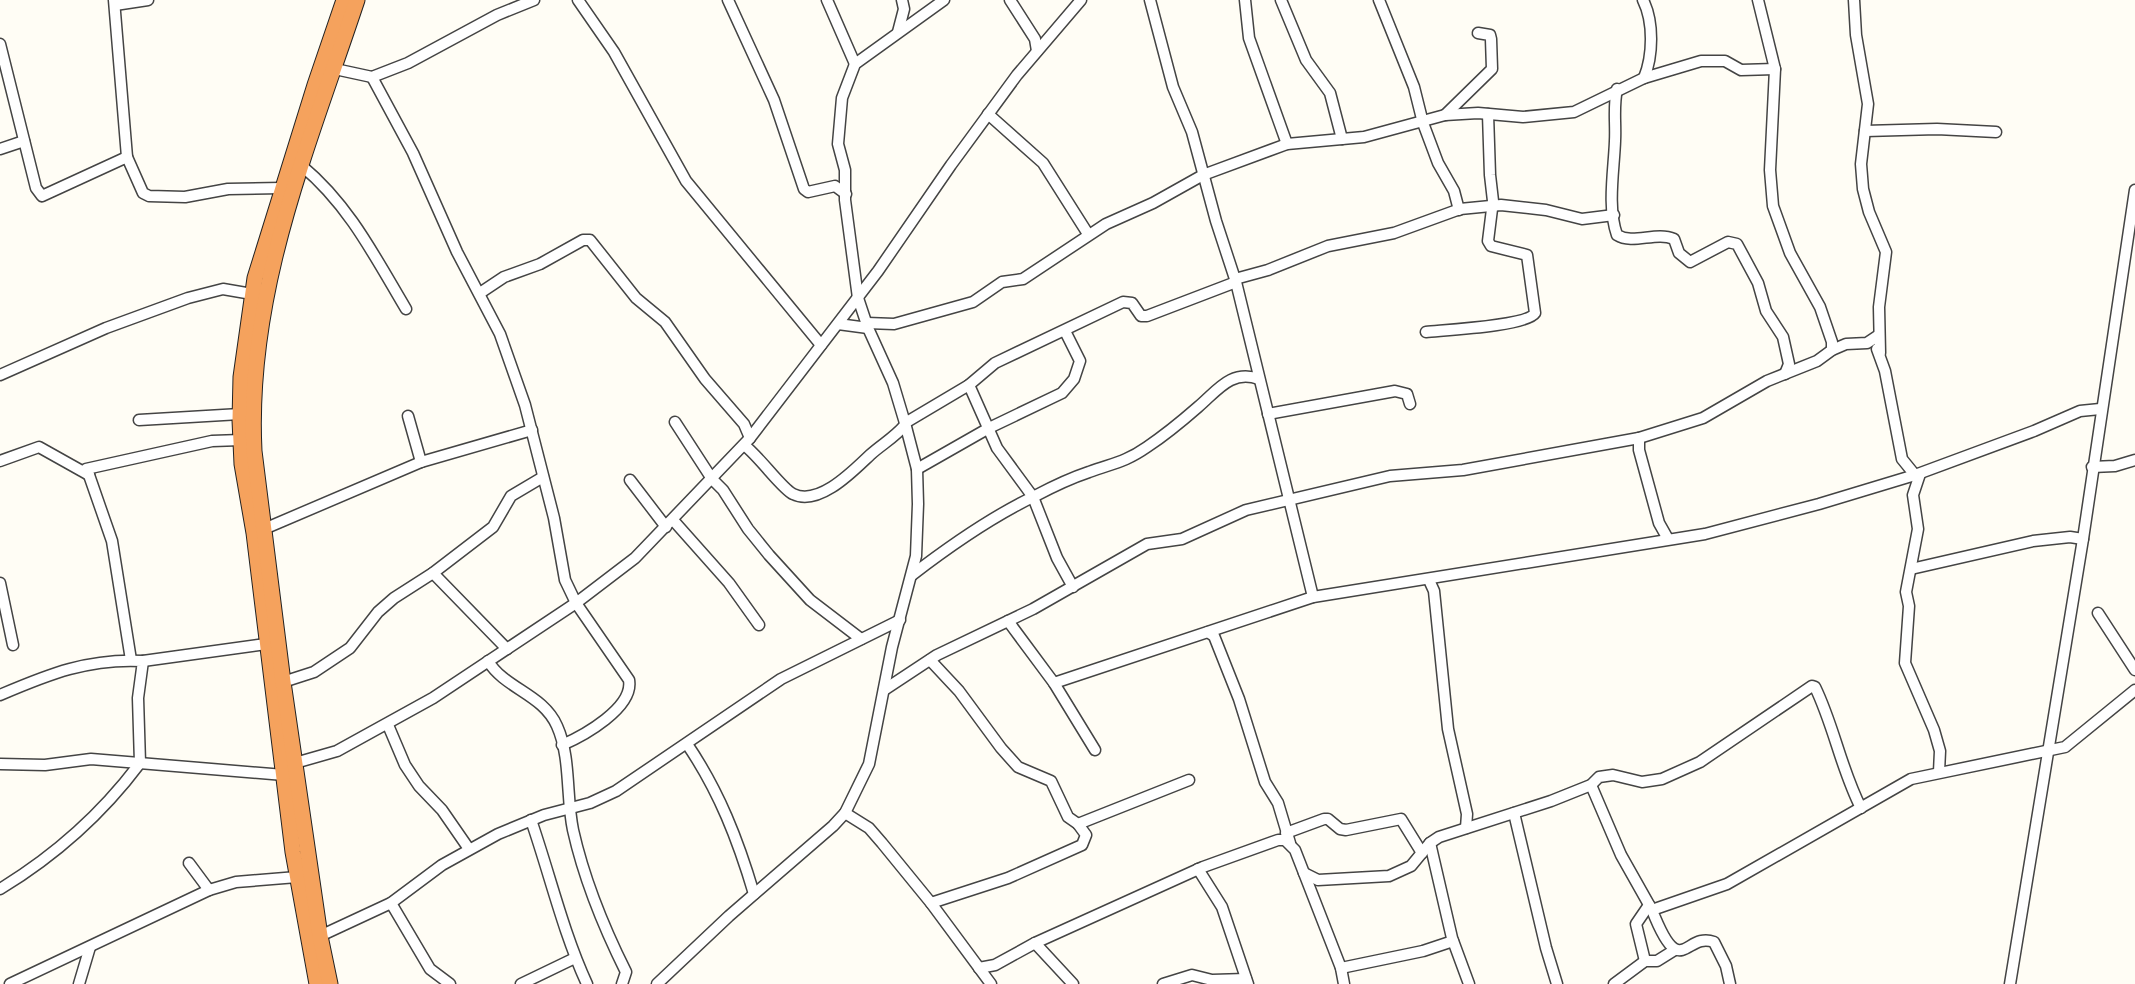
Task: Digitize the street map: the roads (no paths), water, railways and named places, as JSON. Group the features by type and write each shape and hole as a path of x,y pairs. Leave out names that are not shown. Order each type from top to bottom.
{"highway":[{"path":"317,984 297,877 266,644 241,440 241,377 252,294 266,237 345,0"},
{"path":"330,984 320,936 283,682 254,451 252,414 255,363 271,263 357,0"}],"street":[{"path":"148,0 114,2 128,157 143,193 149,196 185,197 228,189 282,188"},
{"path":"335,69 372,77 408,63 497,15 534,0"},
{"path":"578,0 614,52 655,130 686,181 821,345"},
{"path":"728,0 771,92 804,189 808,192 835,186 846,194"},
{"path":"827,0 855,64"},
{"path":"657,984 845,813 869,764 892,647 916,556 917,469 893,384 867,325 858,297 846,194 846,170 838,139 842,98 855,64 944,0"},
{"path":"1010,0 1036,45"},
{"path":"295,763 337,751 388,725 576,603 635,558 747,442 858,297 1036,45 1047,40 1081,0"},
{"path":"1150,0 1173,87 1190,123 1203,175 1235,280 1255,374 1268,414 1287,500 1313,597"},
{"path":"1245,0 1249,38 1287,144"},
{"path":"1281,0 1306,60 1330,93 1342,139"},
{"path":"1379,0 1414,87 1423,123 1438,163 1454,191 1459,210"},
{"path":"1643,0 1648,18 1650,50 1644,78"},
{"path":"1758,0 1774,69 1770,170 1773,206 1790,253 1820,308 1835,346"},
{"path":"1854,0 1856,34 1867,94 1862,164 1864,198 1886,252 1879,334 1880,353 1902,459 1918,475"},
{"path":"898,32 903,4"},
{"path":"903,4 918,19"},
{"path":"1445,115 1492,69 1490,35 1478,33"},
{"path":"1,50 36,188 42,196 128,157"},
{"path":"838,324 894,324 973,302 1002,282 1023,279 1088,234 1203,175 1287,144 1364,137 1423,123 1445,115 1488,114 1523,117 1574,112 1617,89 1644,78 1701,61 1725,61 1747,71 1774,69"},
{"path":"372,77 413,153 457,252 480,293 516,375 554,518 565,580 576,603 629,680 628,695 607,718 580,737 562,745"},
{"path":"1617,89 1613,108 1614,215 1619,237 1665,235 1674,239 1679,253 1690,262 1728,242 1737,244 1758,283 1766,310 1783,337 1790,369"},
{"path":"1600,99 1613,108"},
{"path":"988,114 1043,163 1088,234"},
{"path":"1426,332 1496,325 1534,316 1527,255 1491,246 1488,241 1495,203 1488,114"},
{"path":"1865,130 1937,129 1996,132"},
{"path":"0,149 24,141"},
{"path":"302,166 318,180 355,221 406,309"},
{"path":"2010,984 2083,539 2100,409 2135,190"},
{"path":"480,293 504,277 540,264 578,243 590,240 636,298 665,322 705,379 744,424 747,442 756,454 791,493 804,496 817,494 843,480 860,467 869,455 892,440 905,424 969,385 995,363 1123,302 1132,303 1141,316 1147,316 1235,280 1268,270 1328,246 1394,232 1459,210 1495,203 1546,210 1582,219 1614,215"},
{"path":"0,375 106,328 188,298 224,289 252,294"},
{"path":"917,469 989,428 1062,393 1074,379 1080,360 1065,331"},
{"path":"884,690 930,660 1073,587 1147,544 1182,539 1228,516 1390,477 1463,470 1633,439 1703,418 1790,369 1817,361 1835,346 1867,343 1879,334"},
{"path":"1867,343 1880,353"},
{"path":"912,575 977,529 1034,496 1091,471 1117,465 1131,457 1197,408 1221,384 1255,374"},
{"path":"969,385 998,448 1034,496 1057,558 1073,587"},
{"path":"1268,414 1395,391 1407,394 1410,404"},
{"path":"1054,684 1313,597 1705,534 1918,475 2080,411 2100,409"},
{"path":"139,420 240,414"},
{"path":"408,416 421,462"},
{"path":"675,422 748,529 810,600 861,639"},
{"path":"744,424 761,424"},
{"path":"264,529 421,462 532,430"},
{"path":"1633,439 1639,450 1659,523 1668,539"},
{"path":"131,660 112,541 86,469 212,441 241,440"},
{"path":"892,440 909,441"},
{"path":"0,461 39,447 89,475"},
{"path":"2092,467 2115,466 2135,460"},
{"path":"1918,475 1913,495 1918,529 1906,592 1909,606 1905,663 1934,730 1940,751 1939,772"},
{"path":"283,682 328,665 350,648 378,612 493,527 511,496 543,477"},
{"path":"630,480 729,583 759,625"},
{"path":"1911,568 2033,541 2070,537 2083,539"},
{"path":"433,573 507,649"},
{"path":"1429,580 1434,591 1448,729 1467,814 1466,828"},
{"path":"0,583 12,645"},
{"path":"2098,613 2135,670"},
{"path":"320,936 391,903 429,874 469,849 531,819 590,803 616,791 781,679 828,658 900,620"},
{"path":"1008,621 1054,684 1095,750"},
{"path":"1214,632 1253,736 1265,782 1278,803 1284,836 1304,873 1314,884 1344,984"},
{"path":"0,695 69,668 99,661 143,661 266,644"},
{"path":"930,660 959,692 1018,767 1051,781 1068,817 1078,824 1086,835 1082,845 1008,878 931,903"},
{"path":"0,889 35,868 87,825 140,763 138,698 143,661"},
{"path":"488,661 494,672 540,703 557,726 562,745 573,832 592,893 626,972 622,984"},
{"path":"1411,866 1430,843 1439,837 1591,785 1599,777 1613,775 1642,782 1662,778 1700,762 1812,686 1815,687 1823,706 1851,789 1861,808"},
{"path":"1645,961 1636,924 1651,907 1727,884 1911,780 1939,772 2048,753 2065,747 2082,736 2135,690"},
{"path":"388,725 415,779 442,810 469,849"},
{"path":"687,744 716,789 741,851 754,894"},
{"path":"0,764 45,765 91,759 284,775"},
{"path":"1078,824 1189,780"},
{"path":"1591,785 1622,855 1651,907 1668,952"},
{"path":"845,813 869,828 931,903 990,982"},
{"path":"1514,813 1546,948 1557,984"},
{"path":"1467,814 1479,824"},
{"path":"531,819 575,958 587,984"},
{"path":"979,968 995,965 1035,943 1198,869 1324,819 1346,830 1401,819 1422,854"},
{"path":"1430,843 1453,941 1469,984"},
{"path":"189,862 209,890"},
{"path":"1314,884 1379,878 1411,866 1434,866"},
{"path":"1163,984 1192,975 1212,980 1247,981 1222,907 1198,869"},
{"path":"10,984 209,890 236,882 297,877"},
{"path":"391,903 430,969 450,984"},
{"path":"1614,984 1645,961 1655,962 1668,952 1688,951 1712,940 1726,966 1730,984"},
{"path":"1341,968 1423,951 1453,941"},
{"path":"1035,943 1073,984"},
{"path":"79,984 90,947"},
{"path":"521,984 575,958"},
{"path":"990,982 995,965"}]}
